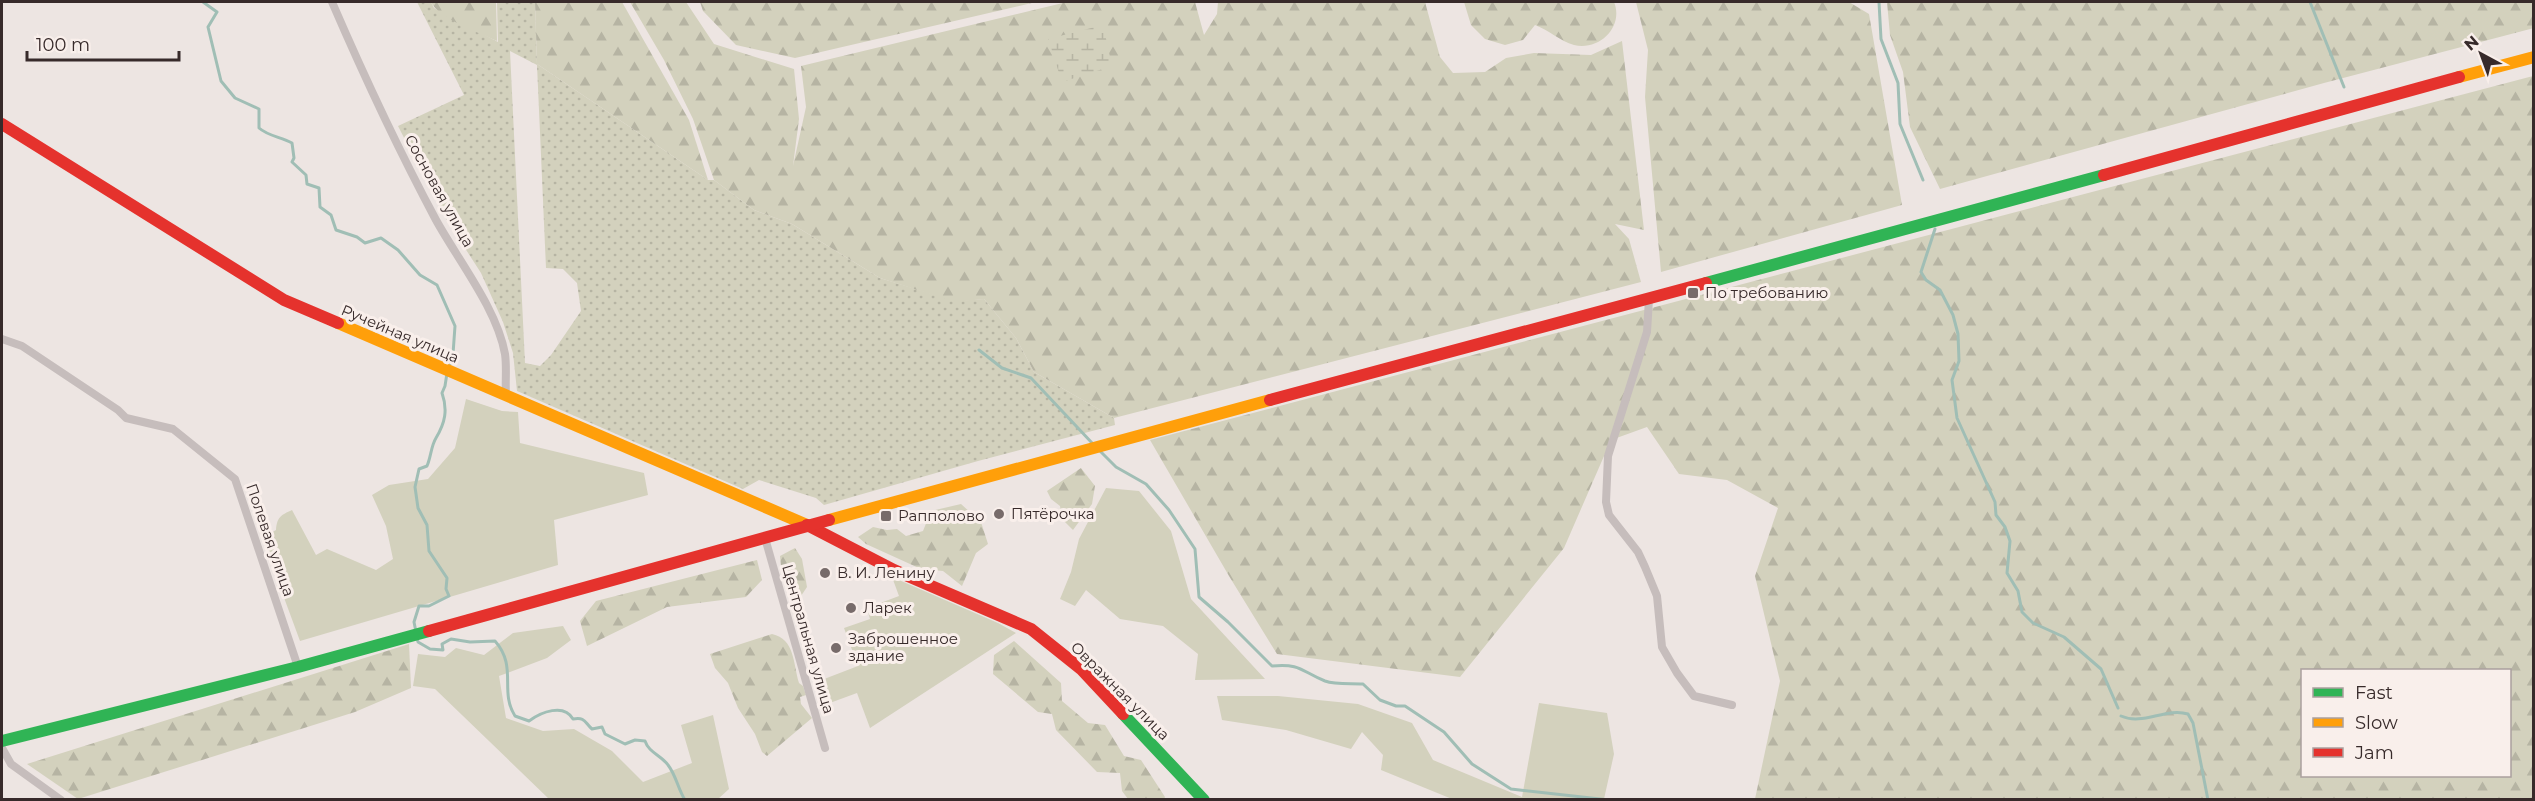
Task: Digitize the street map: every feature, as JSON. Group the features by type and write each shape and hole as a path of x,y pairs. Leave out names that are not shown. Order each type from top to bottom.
{"main road":[{"path":"2,741 298,667 1023,466 2534,57"},
{"name":"Ручейная улица","path":"2,124 284,300 809,526"},
{"name":"Овражная улица","path":"809,526 905,575 1032,629 1081,669 1204,800"}],"street":[{"name":"Сосновая улица","path":"332,2 401,152 437,222 474,280 496,327 505,354 506,396"},
{"path":"1649,298 1647,332 1608,456 1606,502 1609,515 1638,552 1645,567 1656,596 1662,647 1677,673 1694,696 1732,705"},
{"name":"Полевая улица","path":"2,339 31,353 118,410 126,418 173,429 235,479 298,667"},
{"name":"Центральная улица","path":"765,538 825,748"},
{"path":"2,748 11,764 61,800"}],"green space":[{"path":"417,2 431,2 434,8 498,42 497,2 535,2 537,64 708,180 714,180 754,210 792,224 880,278 955,301 984,299 1016,338 1034,372 1114,418 1115,425 824,505 816,498 759,480 743,489 517,391 513,353 503,322 481,273 443,214 398,126 464,95","holes":["510,51 537,65 546,268 563,269 577,283 581,311 551,355 540,366 525,363"]},
{"path":"431,2 496,2 497,41 450,19 435,8"},
{"path":"535,2 622,2 689,120 708,180 537,64"},
{"path":"630,2 686,2 714,44 794,69 799,119 793,166 806,107 801,66 1067,2 1195,2 1204,35 1217,14 1218,2 1425,2 1440,57 1453,73 1485,72 1506,58 1534,53 1591,55 1622,41 1644,230 1615,224 1629,239 1641,282 1114,418 1034,372 1016,338 984,299 955,302 880,278 792,224 754,210 714,180 693,119 664,60"},
{"path":"700,2 1036,2 795,58 736,45 703,11"},
{"path":"1464,2 1614,2 1616,20 1608,35 1593,44 1574,45 1535,25 1523,40 1505,45 1485,39 1471,25"},
{"path":"1636,2 1849,2 1869,14 1902,205 1661,272 1645,97 1648,50"},
{"path":"1887,2 2533,2 2534,28 2324,83 1940,189 1910,127 1903,72 1890,35"},
{"path":"1103,25 1112,66 1062,82 1048,39"},
{"path":"2533,76 2533,799 1755,799 1780,681 1755,576 1778,508 1727,480 1679,474 1647,427 1611,440 1564,548 1460,677 1277,654 1150,440"},
{"path":"466,399 502,411 518,412 520,443 644,473 648,495 554,520 558,565 300,641 262,538 276,530 280,517 292,510 316,555 327,549 376,570 393,559 386,526 372,495 389,485 428,479 455,448"},
{"path":"1081,468 1095,486 1092,504 1073,530 1062,519 1060,506 1051,499 1047,491"},
{"path":"1106,488 1139,491 1171,531 1191,599 1265,679 1195,680 1198,654 1163,626 1120,619 1086,590 1075,606 1060,599 1071,572 1079,539"},
{"path":"961,504 981,522 988,544 976,553 962,586 943,571 921,569 866,544 858,537 873,527 887,530 897,529 906,536 923,531 931,511"},
{"path":"795,548 802,559 807,587 801,596 790,597 782,576 780,556"},
{"path":"757,560 762,580 746,597 667,607 587,646 580,621 596,601"},
{"path":"892,577 1016,633 870,728 857,693 827,704 819,681 858,666 844,628 870,619 867,608 899,596"},
{"path":"563,626 571,640 547,658 499,676 506,718 543,731 574,729 612,751 643,782 692,763 681,725 713,715 729,789 718,799 549,799 435,689 413,686 418,654 445,657 456,648 484,655 513,633"},
{"path":"772,634 780,637 789,646 799,683 803,686 806,695 800,697 801,704 812,718 767,756 762,752 755,734 738,708 728,683 715,668 710,654"},
{"path":"1014,641 1061,683 1062,701 1088,723 1105,725 1124,756 1141,760 1165,797 1164,799 1128,799 1122,791 1120,773 1097,772 1056,730 1052,714 1038,712 993,674 994,655"},
{"path":"409,644 411,688 355,712 78,799 27,764"},
{"path":"1217,696 1278,696 1358,704 1412,723 1433,760 1522,797 1539,703 1607,713 1614,754 1604,799 1452,799 1381,770 1383,755 1362,732 1351,749 1286,730 1222,720"}],"waterway":[{"path":"203,2 217,12 208,27 221,81 235,98 259,109 259,128 292,143 294,158 292,162 306,175 307,184 319,188 320,207 331,215 336,230 357,237 365,243 381,238 398,250 420,275 437,285 455,326 453,354 449,367"},
{"path":"1879,2 1881,39 1898,83 1900,124 1923,180"},
{"path":"2310,2 2344,87"},
{"path":"1935,229 1921,272 1926,280 1940,290 1953,315 1958,334 1959,361 1952,380 1957,418 1995,502 1996,515 2005,527 2010,541 2007,573 2018,591 2022,612 2033,623 2064,637 2101,669 2118,708"},
{"path":"979,350 1002,368 1031,378 1093,444"},
{"path":"416,632 414,622 419,606 429,606 449,596 446,589 447,578 429,551 427,525 418,508 415,487 419,469 427,466 433,444 442,427 445,411 442,393 447,373"},
{"path":"1098,449 1116,467 1146,484 1169,510 1195,549 1199,597 1272,666 1295,667 1329,682 1363,684 1380,700 1396,706 1405,706 1444,732 1472,764 1511,789 1609,800"},
{"path":"417,638 418,642 430,649 443,650 442,644 451,639 470,642 495,641 506,660 508,697 515,716 529,721 546,712 564,711 573,719 583,719 592,729 602,727 605,734 625,744 635,740 645,741 649,748 671,769 685,800"},
{"path":"2121,716 2138,719 2180,712 2188,714 2193,723 2208,800"}],"traffic: fast":[{"path":"1706,283 2104,175"},
{"path":"2,741 298,667 429,631"},
{"path":"1123,714 1204,800"}],"traffic: slow":[{"path":"2459,77 2534,57"},
{"path":"338,323 807,525"},
{"path":"829,520 1270,400"}],"traffic: jam":[{"path":"2104,175 2459,77"},
{"path":"2,124 284,300 338,323"},
{"path":"1270,400 1706,283"},
{"path":"429,631 829,520"},
{"path":"807,525 894,570 1031,629 1081,669 1123,714"}],"place":[{"name":"По требованию","path":"1693,293"},
{"name":"Пятёрочка","path":"999,514"},
{"name":"Рапполово","path":"886,516"},
{"name":"В. И. Ленину","path":"825,573"},
{"name":"Ларек","path":"851,608"},
{"name":"Заброшенное здание","path":"836,648"}]}
